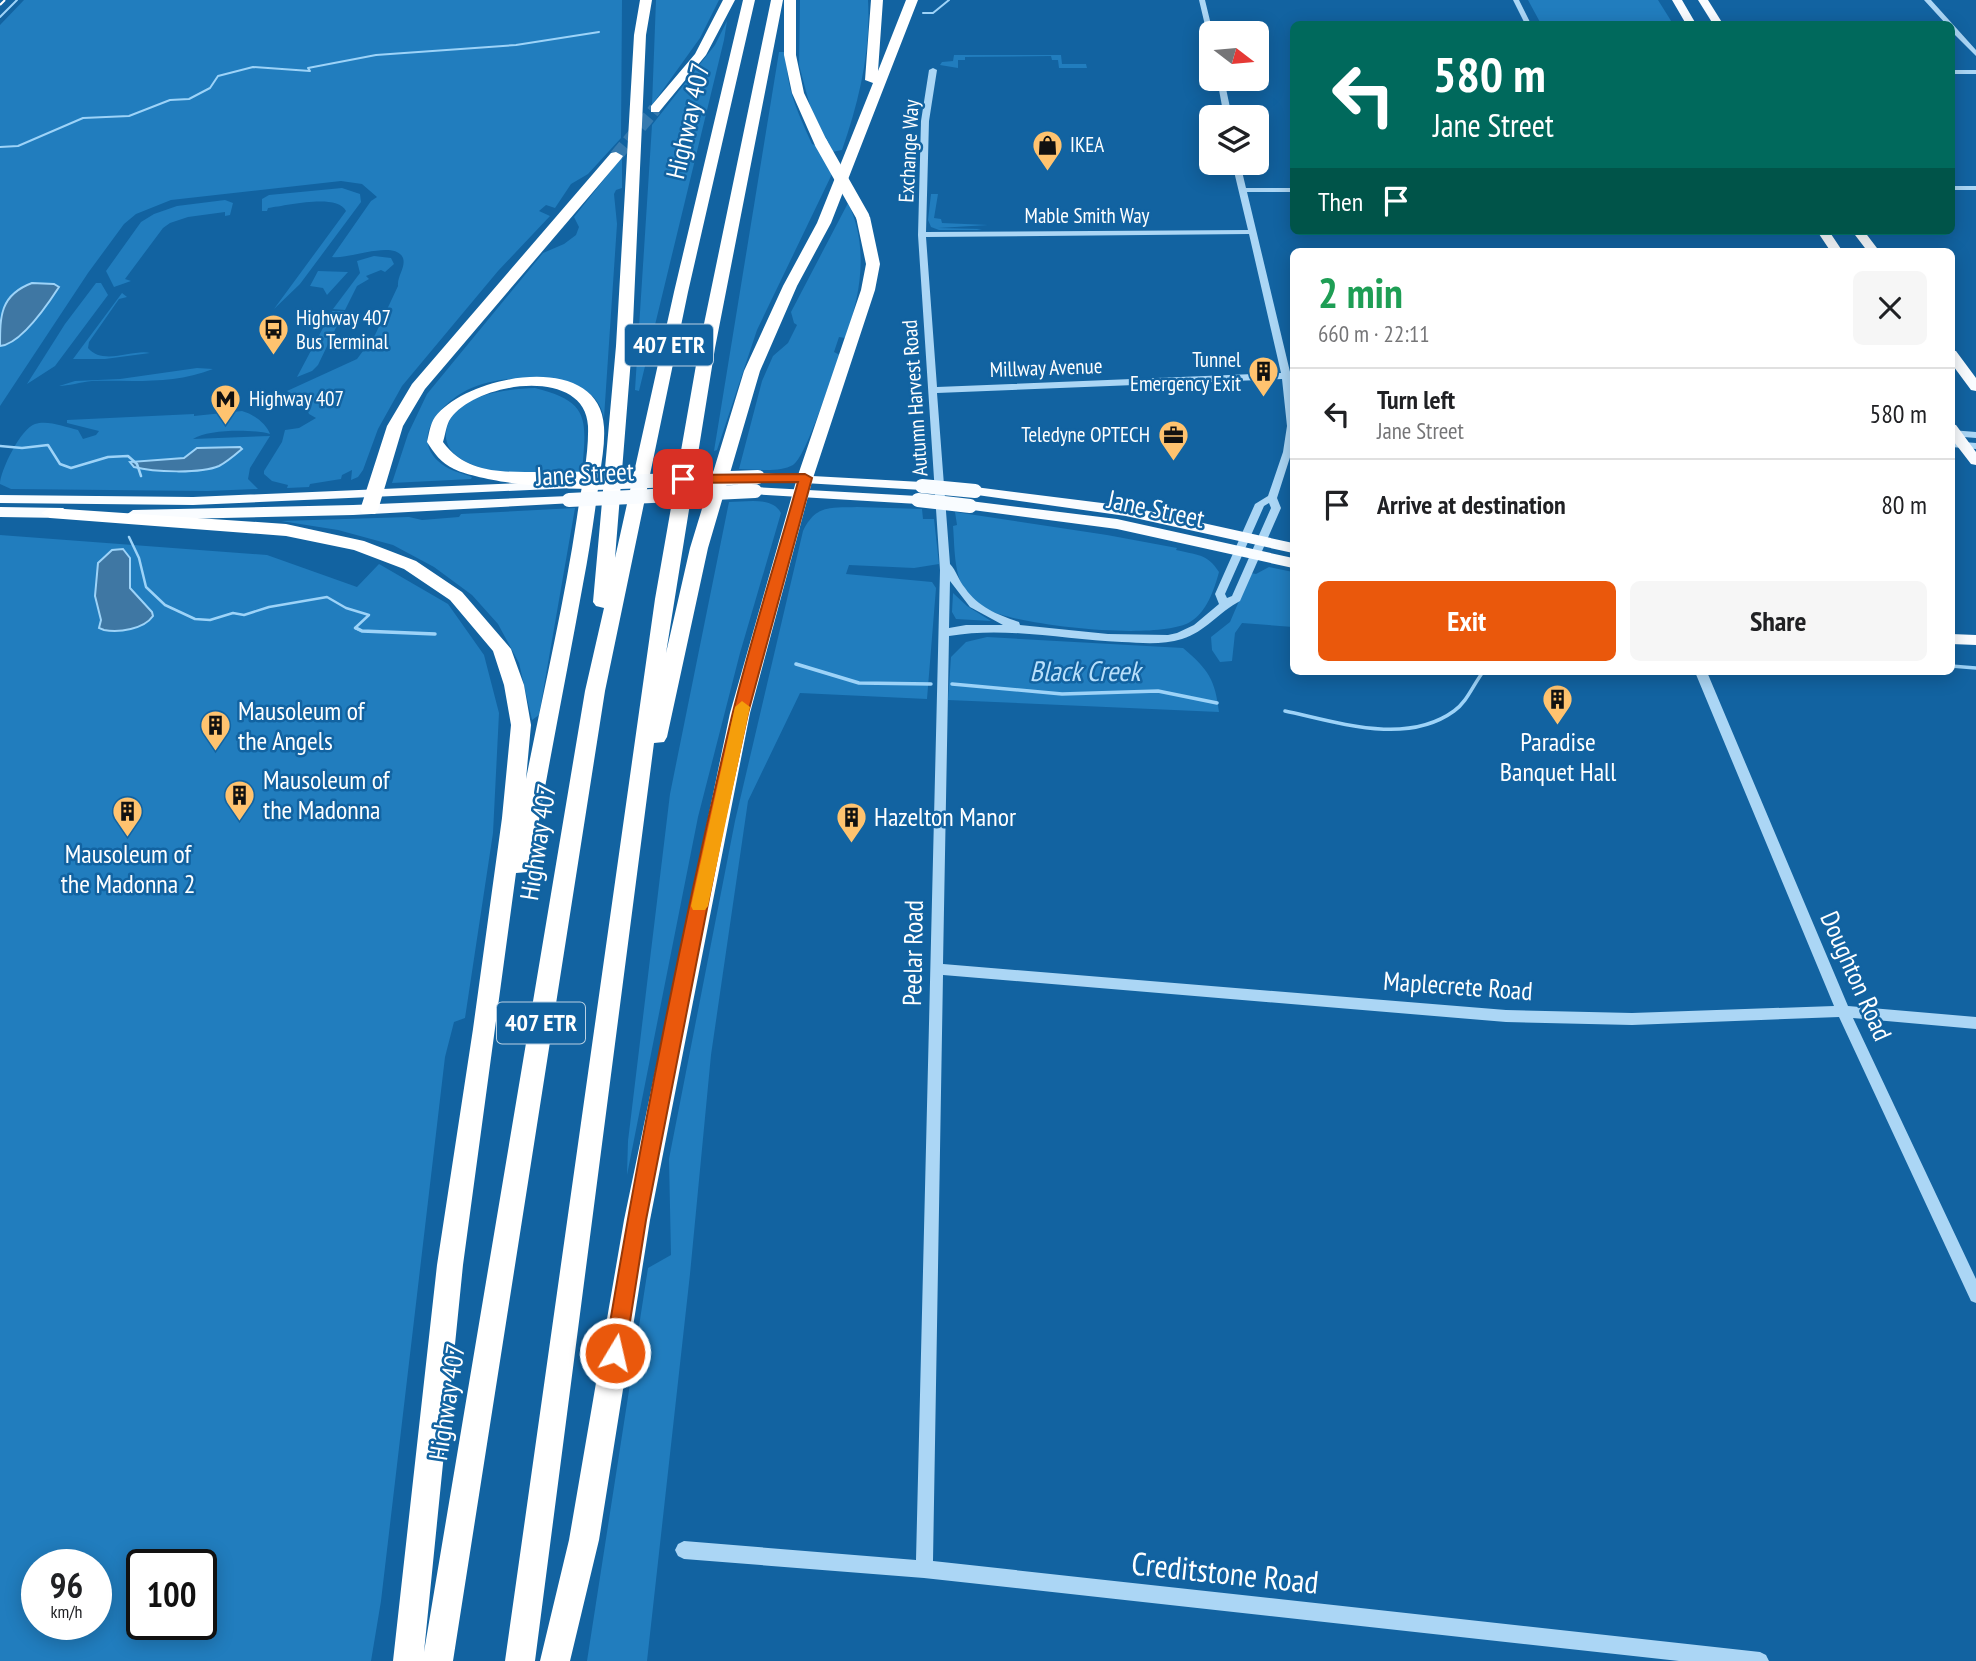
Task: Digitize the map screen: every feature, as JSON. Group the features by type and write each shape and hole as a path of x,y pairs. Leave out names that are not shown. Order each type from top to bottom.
{"highway":[{"path":"636,0 640,34"},
{"path":"595,691 624,346 640,34 646,0"},
{"path":"655,109 700,55 729,0"},
{"name":"Highway 407","path":"438,1661 595,691 681,292 749,0"},
{"name":"407 ETR","path":"520,1661 664,599 707,348 777,0"},
{"path":"555,1661 584,1540 637,1220 740,713 803,486 868,290 873,264 863,217 821,144 798,93 790,55 790,0"},
{"path":"868,106 877,0"},
{"path":"624,882 699,548 752,371 790,286 824,223 912,0"},
{"path":"371,502 395,426 418,387 616,156"},
{"path":"485,1029 510,918 590,499 596,434 591,404 582,395 556,384 533,382 497,386 476,392 452,407 438,422 435,442 445,459 457,466 569,488 608,481"},
{"path":"50,513 286,530 345,542 410,565 456,596 502,649 514,685 521,725 512,818 485,1029 448,1278 408,1661"}],"main road":[{"path":"1677,0 1688,21"},
{"path":"1703,0 1716,21"},
{"path":"1955,359 1976,387"},
{"path":"1958,438 1976,461"},
{"name":"Jane Street","path":"608,481 756,484 920,493 975,491 1126,511 1250,547 1290,562"},
{"name":"Jane Street","path":"0,512 185,516 569,488 756,484"},
{"name":"Jane Street","path":"920,493 970,506 1117,524 1250,547 1290,548"},
{"name":"Jane Street","path":"0,499 371,502"},
{"path":"1955,639 1976,640"}],"street":[{"path":"1202,0 1207,21"},
{"path":"1516,0 1526,21"},
{"path":"1927,0 1946,21"},
{"path":"1955,31 1976,54"},
{"name":"Exchange Way","path":"922,235 925,121 933,70"},
{"path":"1955,72 1976,72"},
{"path":"1239,175 1290,397"},
{"path":"1955,188 1976,188"},
{"path":"1242,190 1290,190"},
{"name":"Mable Smith Way","path":"922,235 1252,232"},
{"name":"Autumn Harvest Road","path":"922,235 944,559 943,633"},
{"name":"Millway Avenue","path":"933,390 1286,376"},
{"path":"1958,438 1976,435"},
{"path":"1224,603 1220,594 1276,508 1272,498 1290,446"},
{"path":"943,633 967,629 1026,629 1113,638 1163,639 1205,625 1220,612 1224,603 1236,598 1260,504 1272,498"},
{"path":"944,559 959,591 970,603 982,612 1026,629"},
{"name":"Peelar Road","path":"924,1569 943,633"},
{"name":"Doughton Road","path":"1702,675 1843,1011 1976,1296"},
{"name":"Maplecrete Road","path":"938,969 1507,1016 1632,1019 1843,1011 1976,1023"},
{"name":"Creditstone Road","path":"684,1550 924,1569 1703,1658 1760,1661"}],"shaded area":[{"path":"24,0 622,0 621,138 588,174 571,184 555,208 546,205 539,211 550,216 498,271 402,386 378,429 358,477 351,480 352,470 342,475 341,479 310,484 309,487 287,488 288,485 272,481 264,471 282,442 285,430 299,428 316,418 309,414 305,404 287,391 357,359 375,335 398,286 404,261 398,253 381,250 332,257 371,201 377,197 362,184 341,181 171,200 136,214 124,224 88,273 0,406 0,25"},
{"path":"656,0 719,0 700,38 652,105"},
{"path":"800,0 868,0 866,57 854,113 842,150 832,152 810,106 799,65"},
{"path":"1528,0 1658,0 1671,21 1539,21"},
{"path":"727,21 639,391 635,390 652,125 715,45"},
{"path":"779,52 787,52 790,88 798,111 812,144 817,146 832,174 757,330 717,450 714,451"},
{"path":"954,55 1061,55 1062,64 1086,64 1087,68 1059,68 1058,60 1052,60 1051,56 965,57 965,60 958,60 958,68 940,65 942,62 953,61"},
{"path":"622,157 622,188 614,194 617,224 604,418 598,402 588,392 566,384 523,378 478,386 448,403 433,421 428,441 430,451 438,461 450,469 472,477 471,479 392,483 408,434 427,394 543,253 564,244 576,235 579,227 574,217"},
{"path":"342,188 360,194 361,202 300,284 274,309 346,211 333,203 310,202 262,211 262,199 269,195"},
{"path":"931,194 938,194 934,218 941,219 942,223 988,225 938,228 982,229 977,230 939,230 931,227 928,220"},
{"path":"225,200 233,203 230,215 225,216 225,212 188,217 163,228 125,279 131,281 114,287 106,271 141,222 177,206"},
{"path":"848,203 859,236 859,288 845,338 839,337 834,352 840,355 805,448 793,465 787,467 774,470 739,469 762,381 773,356 788,343 797,325 791,312"},
{"path":"374,256 391,258 394,264 385,272 381,270 366,276 369,279 357,286 345,310 333,309 360,273 357,261"},
{"path":"318,271 348,272 327,295 323,288 310,286"},
{"path":"32,283 54,284 59,287 25,331 8,344 0,346 0,325 8,300 21,288"},
{"path":"96,283 101,283 108,295 55,366 27,384 65,324"},
{"path":"122,293 127,297 119,299 89,342 88,348 102,356 150,353 105,359 73,359"},
{"path":"332,311 344,311 318,365 312,371 297,377"},
{"path":"197,368 213,369 168,380 92,381 59,386 75,381 120,379"},
{"path":"535,388 567,400 576,407 581,416 584,427 582,473 536,474 489,470 461,459 452,451 446,433 450,420 468,402 495,392"},
{"path":"242,411 259,420 270,434 231,431 209,433 193,439 270,436 250,468 248,479 258,489 11,489 0,484 12,451 29,427 35,424 51,423 78,430 83,439 96,435 99,431 67,423 67,420 194,416"},
{"path":"197,448 242,449 231,458 211,469 153,470 134,467 130,462 184,458"},
{"path":"729,502 765,502 781,513 740,653 698,817 627,1175 628,1141 670,794"},
{"path":"575,508 539,715 532,720 519,663 498,624 472,595 434,567 393,545 338,530 281,521 409,517 422,520 459,517 461,514"},
{"path":"825,509 922,509 923,519 934,519 939,564 914,568 849,565 846,574 932,582 936,588 927,699 800,693 748,801 711,1055 690,1274 647,1661 587,1661 648,1268 671,1255 669,1159 735,821 803,531 813,516"},
{"path":"955,512 1177,548 1176,550 1205,558 1219,572 1212,593 1201,612 1190,622 1174,628 1121,631 1090,629 1005,616 979,605 961,583 955,554"},
{"path":"0,535 267,555 357,587 379,564 448,604 484,655 499,713 493,833 465,1018 454,1022 445,1057 381,1601 371,1661 0,1661"},
{"path":"123,549 130,558 130,588 153,616 144,624 131,629 104,630 99,628 101,620 95,596 98,563 112,550"},
{"path":"1269,567 1290,571 1290,627 1242,623 1235,633 1232,661 1220,662 1212,650 1211,637 1230,622 1251,573 1256,574"},
{"path":"953,593 967,606 991,621 956,619 952,612"},
{"path":"987,637 1183,648 1199,663 1213,683 1219,712 948,700 951,657 966,642"}],"waterway":[{"path":"0,17 17,0"},
{"path":"923,13 933,13 949,0"},
{"path":"0,147 18,146 83,118 129,116 170,100 189,99 210,88 218,76 253,67 310,71 308,68 376,55 516,45 599,32"},
{"name":"Black Creek","path":"0,446 22,448 48,445 60,464 71,468 108,457 128,456 137,464 141,476"},
{"name":"Black Creek","path":"129,537 139,558 146,587 165,605 195,619 210,620 233,613 244,615 269,607 327,597 346,608 369,615 355,628 360,630"},
{"name":"Black Creek","path":"356,628 360,630"},
{"name":"Black Creek","path":"360,630 435,634"},
{"name":"Black Creek","path":"796,664 859,683 931,684"},
{"name":"Black Creek","path":"1955,666 1976,668"},
{"name":"Black Creek","path":"1285,711 1371,728 1415,727 1435,722 1454,711 1481,675"},
{"name":"Black Creek","path":"952,684 1062,694 1158,691 1217,703"}],"tunnel":[{"path":"616,156 655,109"}],"railway":[{"path":"0,5 5,0"}],"slow traffic":[{"path":"699,906 742,707"}],"place":[{"name":"IKEA","path":"1047,172"},
{"name":"Highway 407 Bus Terminal","path":"273,357"},
{"name":"Tunnel Emergency Exit","path":"1264,399"},
{"name":"Highway 407","path":"226,426"},
{"name":"Teledyne OPTECH","path":"1173,462"},
{"name":"Paradise Banquet Hall","path":"1558,726"},
{"name":"Mausoleum of the Angels","path":"215,753"},
{"name":"Mausoleum of the Madonna","path":"240,822"},
{"name":"Mausoleum of the Madonna 2","path":"128,838"},
{"name":"Hazelton Manor","path":"851,844"}],"route":[{"path":"615,1353 637,1220 715,827 740,713 805,478 683,479"}]}
